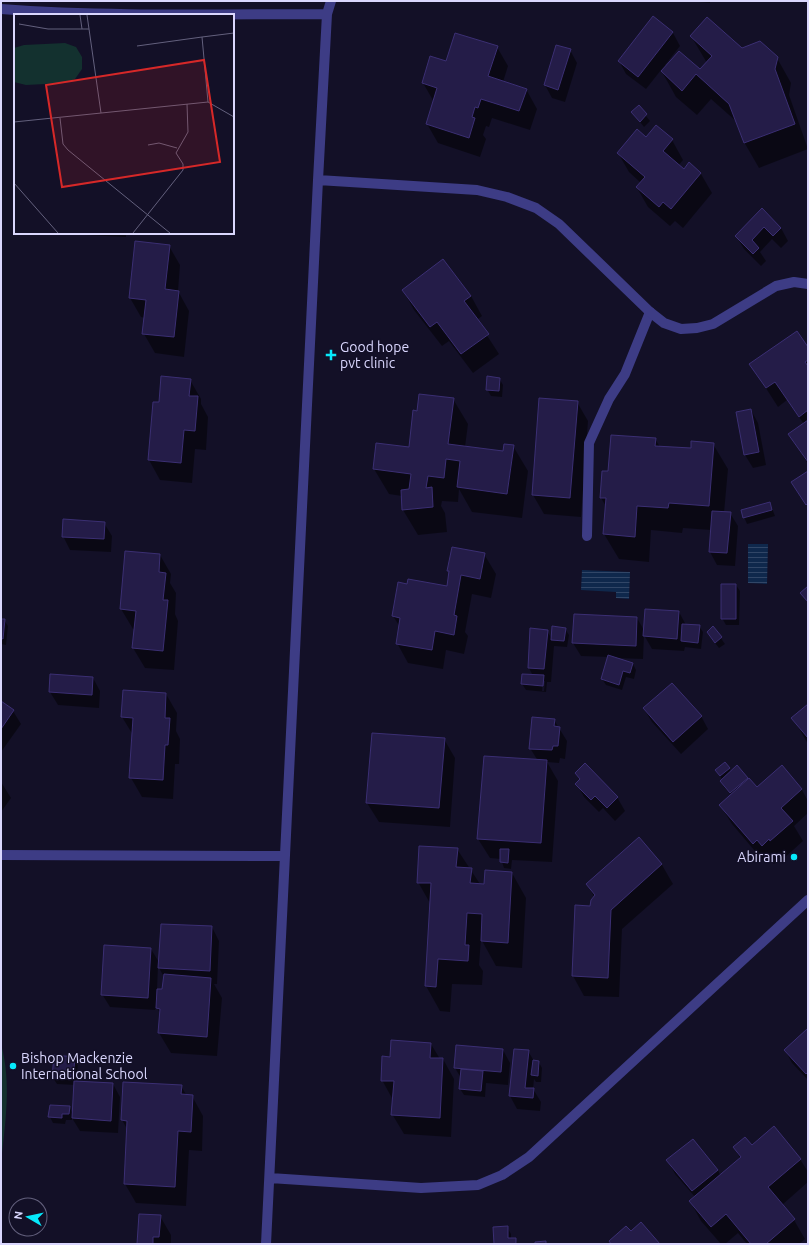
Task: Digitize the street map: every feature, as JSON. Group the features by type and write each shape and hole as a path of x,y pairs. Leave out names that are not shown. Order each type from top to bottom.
{"street":[{"path":"266,1244 318,180 327,14 331,1"},
{"path":"1,9 137,13 327,14"},
{"path":"318,180 477,190 536,208 560,224 650,312 664,323 681,329 697,328 713,324 776,286 794,282 808,284"},
{"path":"587,536 589,444 609,399 625,374 650,312"},
{"path":"1,855 285,856"},
{"path":"270,1178 421,1188 478,1185 502,1175 529,1158 808,900"}],"green space":[{"path":"1,1044 6,1074 7,1104 1,1164"}],"water":[{"path":"748,544 768,544 767,584 748,583"},
{"path":"582,570 630,572 629,599 616,598 616,592 581,590"}],"building":[{"path":"653,16 673,32 638,77 618,61"},
{"path":"707,17 742,48 760,41 778,57 775,69 795,124 744,143 729,104 696,74 682,91 661,71 679,51 700,69 712,56 690,36"},
{"path":"455,33 498,46 488,76 527,89 519,111 481,99 478,108 475,107 472,117 475,118 469,138 426,124 437,88 422,83 430,56 446,61"},
{"path":"556,45 571,49 558,90 544,85"},
{"path":"639,105 647,114 640,122 631,112"},
{"path":"656,125 673,139 663,151 684,169 689,162 701,173 671,209 663,202 659,207 636,187 645,177 617,153 637,129 646,137"},
{"path":"762,208 781,228 773,236 764,227 752,240 759,248 753,254 735,236"},
{"path":"135,241 170,245 165,289 179,291 174,337 142,334 146,300 129,298"},
{"path":"443,259 471,296 464,301 489,334 461,354 437,322 430,327 402,290"},
{"path":"797,331 808,347 808,360 805,362 808,366 808,410 799,417 775,382 766,388 749,364"},
{"path":"161,376 191,379 189,396 198,396 195,431 184,430 181,463 148,460 153,402 159,402"},
{"path":"487,376 500,378 499,391 486,390"},
{"path":"419,394 454,398 448,444 503,451 504,444 514,445 507,494 457,487 460,461 446,459 444,478 428,476 426,488 432,487 433,507 402,510 401,490 409,489 411,474 373,469 376,443 409,447 413,410 417,411"},
{"path":"539,398 578,401 570,498 532,495"},
{"path":"751,409 759,452 744,455 736,412"},
{"path":"808,420 808,462 788,434"},
{"path":"611,435 656,438 655,446 691,448 691,441 714,443 709,506 669,503 668,508 637,506 635,537 603,534 606,498 600,498 602,471 608,471"},
{"path":"808,471 808,503 806,505 791,482"},
{"path":"770,502 772,510 743,518 741,510"},
{"path":"712,511 731,512 727,553 709,552"},
{"path":"63,519 105,522 104,539 62,537"},
{"path":"452,547 485,553 480,579 461,575 454,615 457,616 454,635 435,631 432,650 396,644 400,618 392,616 398,582 407,584 408,579 447,586 449,571 447,571"},
{"path":"125,551 160,554 159,572 166,573 163,600 168,600 163,651 132,648 136,611 120,609"},
{"path":"721,584 736,584 736,619 721,619"},
{"path":"808,586 808,602 800,593"},
{"path":"645,609 679,611 677,639 643,636"},
{"path":"574,614 637,617 636,646 572,643"},
{"path":"1,619 5,619 3,639 1,638"},
{"path":"682,624 700,625 698,643 681,641"},
{"path":"552,626 566,628 564,641 551,640"},
{"path":"713,626 722,637 715,643 707,632"},
{"path":"530,628 548,630 544,669 528,668"},
{"path":"608,655 633,663 630,673 623,671 619,685 601,679"},
{"path":"50,674 93,677 92,695 49,692"},
{"path":"522,674 544,675 543,686 521,684"},
{"path":"672,683 702,716 673,742 643,708"},
{"path":"123,690 166,693 165,718 170,718 168,745 165,745 163,780 129,778 133,718 121,717"},
{"path":"1,701 14,710 1,729"},
{"path":"808,704 808,738 791,718"},
{"path":"532,717 555,719 554,726 560,727 558,746 553,746 552,750 529,749"},
{"path":"372,733 445,738 439,808 366,803"},
{"path":"484,756 547,760 541,843 477,839"},
{"path":"725,762 730,768 720,776 715,770"},
{"path":"585,763 618,797 607,808 595,796 591,800 575,784 580,779 575,773"},
{"path":"737,765 748,778 730,793 720,781"},
{"path":"782,765 802,789 781,808 793,821 762,846 757,840 753,844 719,805 749,778 757,787"},
{"path":"639,837 662,864 611,910 608,978 572,976 575,905 590,906 591,900 595,895 586,884"},
{"path":"419,846 458,848 456,867 472,868 470,883 484,884 485,870 512,872 508,943 481,941 482,914 467,913 465,945 469,945 468,961 438,959 436,987 425,986 431,883 417,883"},
{"path":"500,849 509,849 508,863 500,862"},
{"path":"161,924 212,926 210,971 158,968"},
{"path":"104,945 151,948 148,998 101,995"},
{"path":"164,974 211,978 207,1037 158,1033 160,1009 156,1008 157,989 162,989"},
{"path":"807,1029 808,1072 806,1074 784,1050"},
{"path":"391,1040 431,1043 430,1058 443,1058 440,1118 391,1115 394,1081 381,1081 382,1056 390,1057"},
{"path":"456,1045 503,1049 501,1072 454,1068"},
{"path":"514,1049 529,1050 525,1088 534,1088 533,1098 509,1096"},
{"path":"54,1055 75,1057 73,1079 52,1078"},
{"path":"533,1060 539,1061 538,1076 531,1075"},
{"path":"461,1069 483,1071 481,1091 459,1089"},
{"path":"74,1081 113,1083 111,1121 72,1118"},
{"path":"123,1082 182,1085 181,1094 193,1095 191,1132 178,1131 175,1187 124,1184 127,1121 121,1120"},
{"path":"50,1105 70,1106 69,1114 62,1114 62,1118 48,1117"},
{"path":"774,1126 801,1159 768,1187 795,1219 766,1244 751,1244 726,1214 711,1227 689,1201 741,1157 733,1147 745,1137 752,1145"},
{"path":"693,1139 718,1170 692,1191 666,1160"},
{"path":"139,1214 161,1215 159,1237 153,1237 153,1244 137,1244"},
{"path":"641,1222 660,1244 611,1244 609,1241 626,1226 631,1231"},
{"path":"508,1226 508,1238 516,1238 516,1244 494,1244 493,1227"},
{"path":"546,1241 546,1244 535,1244 535,1242"}],"place":[{"name":"Good hope pvt clinic","path":"331,355"},
{"name":"Abirami","path":"794,857"},
{"name":"Bishop Mackenzie International School","path":"13,1066"}]}
